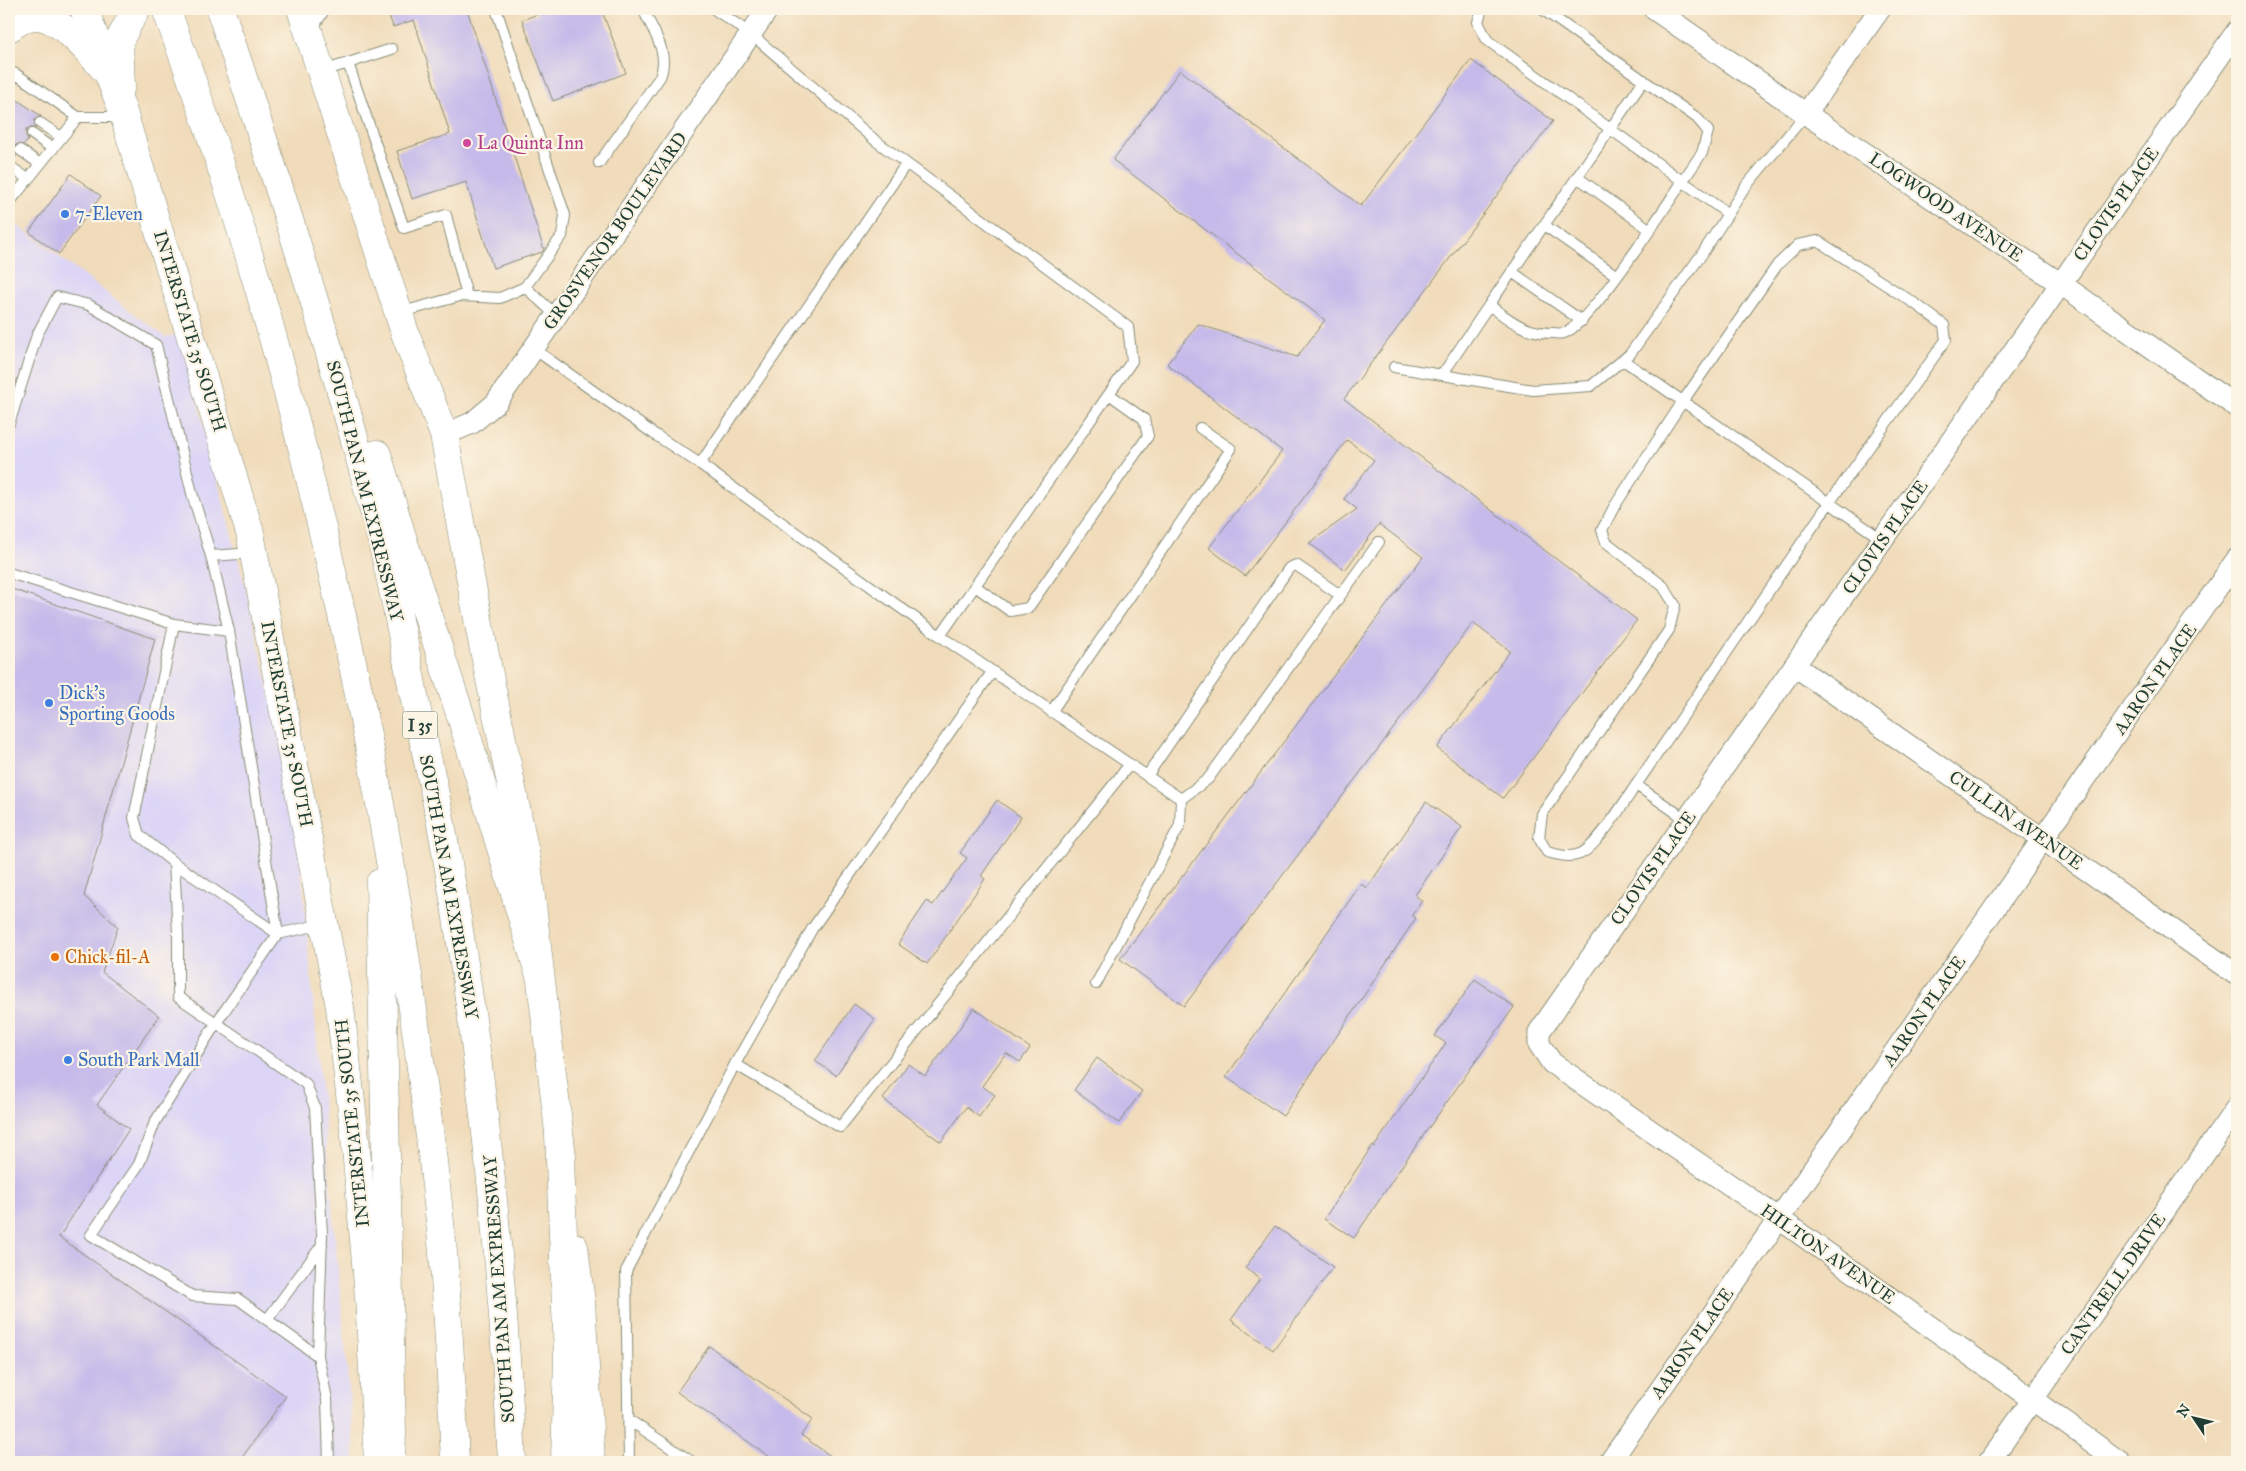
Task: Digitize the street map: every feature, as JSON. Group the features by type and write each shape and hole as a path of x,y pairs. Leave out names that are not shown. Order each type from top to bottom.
{"main road":[{"path":"9,16 14,9"},
{"name":"INTERSTATE 35 SOUTH","path":"84,9 124,113 245,512 254,553 326,924 340,1007 355,1137 369,1297 378,1462"},
{"path":"124,113 119,41 136,9"},
{"path":"166,9 239,218 288,390 321,520 376,774 400,918 432,1154 449,1334 455,1462"},
{"name":"SOUTH PAN AM EXPRESSWAY","path":"220,9 278,179 328,341 382,542 445,843 471,1009 494,1195 506,1344 512,1462"},
{"path":"9,28 27,17 46,18 72,36 108,73"},
{"path":"305,20 398,313 444,435 481,635 527,862 539,973 581,1303 591,1462"},
{"path":"278,179 334,308 404,543 463,723 539,973"},
{"path":"376,774 383,970 391,1462"},
{"path":"559,1135 568,1357 565,1462"}],"street":[{"name":"GROSVENOR BOULEVARD","path":"444,435 472,423 496,403 768,9"},
{"name":"LOGWOOD AVENUE","path":"1654,9 1806,114 2061,284 2237,407"},
{"path":"1806,114 1880,9"},
{"name":"CLOVIS PLACE","path":"1539,1044 1540,1032 1546,1020 2237,31"},
{"name":"AARON PLACE","path":"1610,1462 1778,1218 2236,563"},
{"name":"CULLIN AVENUE","path":"1795,666 2237,975"},
{"name":"HILTON AVENUE","path":"1539,1044 1552,1063 1778,1218 2120,1462"},
{"name":"CANTRELL DRIVE","path":"1989,1462 2237,1107"}],"lane":[{"path":"305,20 325,9"},
{"path":"398,313 460,296 500,298 526,287 562,236 565,215 496,9"},
{"path":"599,163 660,77 664,68 664,55 643,9"},
{"path":"714,9 751,34 876,141 1128,327 1132,361 940,636"},
{"path":"1482,9 1478,22 1487,40 1728,214"},
{"path":"1489,305 1520,328 1540,333 1565,333 1582,321 1617,276 1702,153 1708,131 1697,118 1542,9"},
{"path":"322,71 392,50"},
{"path":"348,63 404,228 446,215 467,296"},
{"path":"9,83 12,73 78,118 124,113"},
{"path":"1442,375 1644,80"},
{"path":"1394,367 1533,390 1591,386 1630,354 1702,254 1746,186 1806,114"},
{"path":"9,203 13,190 28,179 78,118"},
{"path":"40,123 61,138"},
{"path":"32,134 52,149"},
{"path":"20,150 40,164"},
{"path":"700,464 906,164"},
{"path":"9,166 28,179"},
{"path":"1577,177 1649,229"},
{"path":"1544,225 1617,276"},
{"path":"1818,241 1917,305 1944,325 1946,340 1829,503 1636,785 1594,843 1581,854 1562,857 1547,852 1539,838 1542,814 1669,630 1675,605 1664,586 1606,542 1602,530 1614,507 1683,401 1778,264 1798,245 1818,241"},
{"path":"1512,272 1582,321"},
{"path":"526,287 557,316"},
{"path":"9,424 37,336 57,297 89,305 156,345 192,493 211,556 229,631 278,934"},
{"path":"534,349 654,434 700,464 940,636 1181,799"},
{"path":"1622,360 1883,540"},
{"path":"975,586 1010,611 1028,608 1039,593 1148,436 1144,419 1109,394"},
{"path":"1051,712 1231,449 1200,428"},
{"path":"1181,799 1208,779 1379,542"},
{"path":"211,556 254,553"},
{"path":"1147,776 1289,568 1296,565 1340,595"},
{"path":"9,573 174,624 229,631"},
{"path":"174,624 134,818 139,835 174,863 278,934"},
{"path":"629,1462 626,1271 735,1064 812,930 992,672"},
{"path":"735,1064 840,1128 1130,764"},
{"path":"1636,785 1687,820"},
{"path":"1096,984 1180,824 1181,799"},
{"path":"174,863 178,933 178,997 306,1084 315,1108 322,1245 318,1356 327,1399 329,1462"},
{"path":"318,1356 238,1299 192,1296 90,1235 139,1164 155,1122 216,1023 278,934 326,924"},
{"path":"267,1320 322,1245"},
{"path":"629,1420 692,1462"}],"shaded area":[{"path":"9,219 165,337 180,334 247,594 295,802 354,1444 354,1462 9,1462"}],"building":[{"name":"La Quinta Inn","path":"387,9 467,9 544,250 542,252 493,268 466,182 412,199 397,151 450,134 414,20 393,27"},
{"path":"536,9 601,9 626,73 553,101 522,20 538,14"},
{"path":"1471,60 1553,121 1344,399 1637,620 1503,798 1437,748 1510,651 1473,623 1184,1006 1120,959 1423,557 1379,524 1345,570 1309,543 1357,509 1344,499 1374,460 1347,440 1245,576 1209,548 1282,451 1167,364 1198,324 1297,357 1325,320 1113,160 1180,70 1361,206"},
{"path":"16,99 41,116 34,120 36,128 26,130 28,140 24,145 18,144 14,146 16,156 13,160 9,159 9,108 15,105"},
{"name":"7-Eleven","path":"71,174 101,196 59,254 29,232"},
{"name":"South Park Mall","path":"9,588 155,639 84,896 118,927 102,972 159,1016 97,1105 129,1129 59,1237 286,1396 239,1462 9,1462"},
{"path":"997,800 1021,817 981,876 985,879 927,964 898,944 927,901 933,905 967,858 960,853"},
{"path":"1426,802 1462,827 1415,895 1422,901 1412,915 1416,918 1283,1116 1226,1077 1361,884 1367,888"},
{"path":"1475,979 1514,1007 1406,1160 1354,1238 1324,1219 1372,1146 1374,1147 1446,1043 1435,1036"},
{"path":"854,1004 875,1019 836,1075 815,1061"},
{"path":"974,1008 1030,1048 1020,1062 1006,1053 982,1086 995,1095 979,1117 966,1107 941,1142 883,1099 908,1064 925,1076"},
{"path":"1097,1058 1142,1091 1119,1123 1074,1090"},
{"path":"1275,1226 1333,1267 1273,1350 1231,1320 1260,1279 1245,1268"},
{"path":"709,1346 813,1419 801,1435 839,1462 777,1462 677,1392"}],"place":[{"name":"La Quinta Inn","path":"467,143"},
{"name":"7-Eleven","path":"65,214"},
{"name":"Dick's Sporting Goods","path":"49,703"},
{"name":"Chick-fil-A","path":"55,957"},
{"name":"South Park Mall","path":"68,1060"}]}
